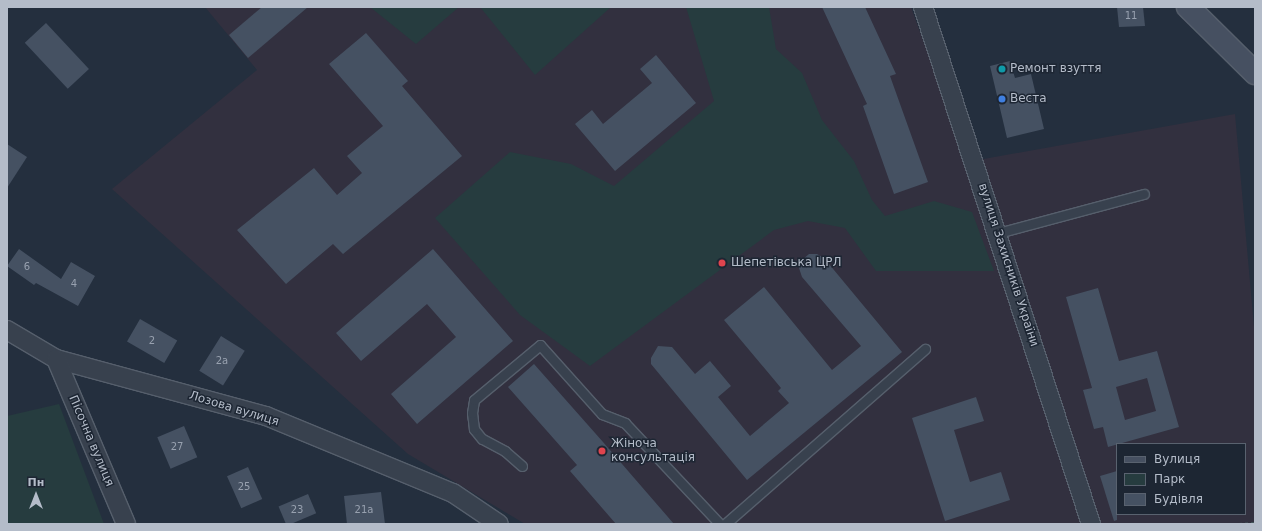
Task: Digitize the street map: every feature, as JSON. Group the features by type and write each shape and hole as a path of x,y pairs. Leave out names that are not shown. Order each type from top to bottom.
{"main road":[{"path":"1188,7 1255,73"}],"street":[{"name":"вулиця Захисників України","path":"923,7 998,233 1091,524"},
{"name":"Лозова вулиця","path":"7,330 56,359 266,416 453,493 499,524"},
{"name":"Пісочна вулиця","path":"56,359 126,524"}],"lane":[{"path":"998,233 1144,194"},
{"path":"522,466 505,451 482,439 474,429 473,406 474,400 540,345 602,414 625,422 720,524"},
{"path":"725,524 925,349"}],"path":[{"path":"1239,524 1255,522"},
{"path":"1157,524 1201,524"}],"shaded area":[{"name":"Шепетівська ЦРЛ","path":"205,7 911,7 967,162 1235,114 1255,338 1255,524 525,524 408,454 112,189 257,70"}],"green space":[{"path":"370,7 459,7 416,44"},
{"path":"480,7 611,7 535,75"},
{"path":"686,7 769,7 776,49 802,73 822,120 854,161 872,200 885,216 934,201 972,212 994,271 876,271 845,228 808,221 774,230 590,366 520,315 435,218 510,152 571,164 614,186 714,101"},
{"path":"59,404 104,524 7,524 7,416"}],"building":[{"path":"262,7 308,7 248,58 229,35"},
{"path":"822,7 865,7 896,74 890,76 928,182 894,194 863,106 867,104"},
{"path":"1117,7 1143,7 1145,26 1119,27"},
{"path":"46,23 89,69 68,89 25,43"},
{"path":"366,33 408,81 402,86 462,156 343,254 333,244 286,284 237,230 314,168 337,195 362,173 347,156 383,126 329,64"},
{"path":"656,55 696,103 615,171 575,124 592,110 603,124 652,83 640,69"},
{"path":"1010,61 1015,78 1031,74 1044,129 1007,138 990,66"},
{"path":"7,144 27,157 7,188"},
{"path":"19,249 61,279 71,262 95,276 78,306 36,283 34,285 7,266"},
{"path":"433,249 513,341 417,424 391,394 456,337 427,304 361,361 336,333"},
{"path":"809,254 817,254 824,258 902,352 747,480 651,364 651,358 658,346 672,347 695,374 710,361 731,386 718,397 750,436 789,403 778,391 781,388 724,320 764,287 832,370 861,346 802,277 799,268 802,260"},
{"path":"1098,288 1119,361 1157,351 1179,427 1122,443 1116,443 1116,445 1108,447 1103,427 1094,429 1083,390 1092,388 1066,297","holes":["1147,378 1156,411 1125,420 1116,387"]},
{"path":"140,319 177,340 164,363 127,342"},
{"path":"221,336 245,351 223,386 199,371"},
{"path":"534,364 674,524 616,524 570,471 577,465 508,387"},
{"path":"976,397 984,421 954,430 970,482 1001,472 1010,500 945,521 912,418"},
{"path":"184,426 197,457 171,469 157,437"},
{"path":"248,467 262,499 241,508 227,476"},
{"path":"1116,471 1117,520 1114,521 1100,476"},
{"path":"381,492 385,524 347,524 344,496"},
{"path":"308,494 316,513 291,524 286,524 279,507"}],"place":[{"name":"Ремонт взуття","path":"1002,69"},
{"name":"Веста","path":"1002,99"},
{"name":"Шепетівська ЦРЛ","path":"722,263"},
{"name":"Жіноча консультація","path":"602,451"}]}
